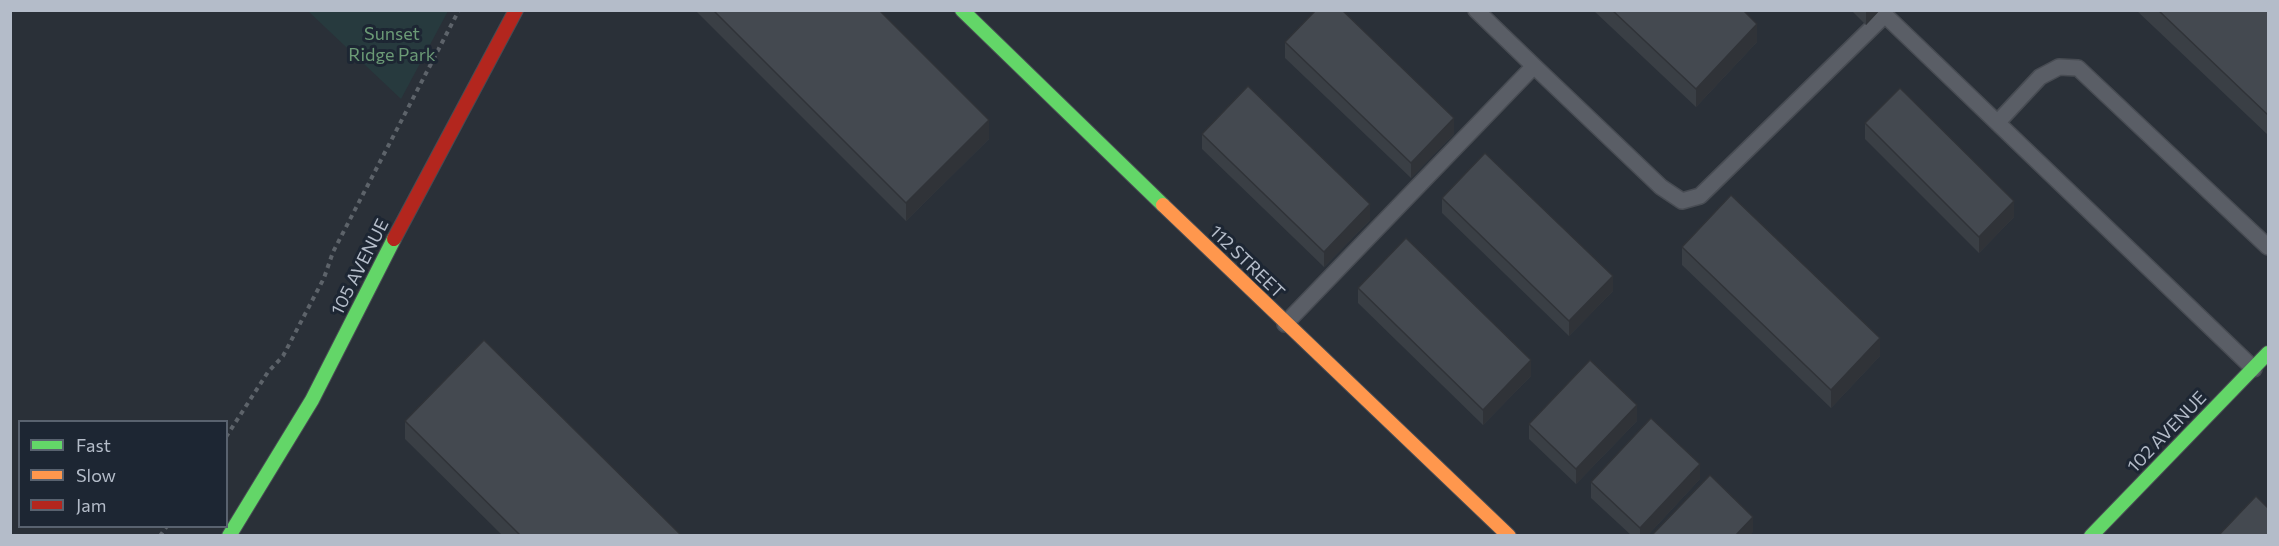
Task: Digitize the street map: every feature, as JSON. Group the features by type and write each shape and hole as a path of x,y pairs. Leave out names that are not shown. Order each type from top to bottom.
{"street":[{"name":"105 AVENUE","path":"229,536 312,400 516,10"},
{"name":"112 STREET","path":"962,10 1285,324 1509,536"},
{"name":"102 AVENUE","path":"2091,536 2268,353"}],"lane":[{"path":"1476,10 1661,187 1682,201 1700,196 1888,13 2254,369"},
{"path":"1285,324 1534,66"},
{"path":"1998,122 2040,77 2059,68 2078,68 2268,247"}],"path":[{"path":"228,433 268,372 283,356 324,278 333,252 459,10"}],"green space":[{"name":"Sunset Ridge Park","path":"308,11 448,11 401,99"}],"building":[{"path":"713,10 879,10 989,120 906,203"},
{"path":"1316,10 1342,10 1454,118 1411,163 1285,42"},
{"path":"1612,10 1743,10 1757,24 1696,89"},
{"path":"2158,10 2268,10 2268,115"},
{"path":"1248,86 1370,204 1324,252 1202,134"},
{"path":"1900,88 2014,201 1979,237 1865,123"},
{"path":"1485,153 1613,276 1569,321 1442,198"},
{"path":"1731,195 1880,338 1831,390 1682,247"},
{"path":"1406,238 1531,360 1483,410 1358,288"},
{"path":"484,340 682,536 521,536 405,421"},
{"path":"1590,360 1637,405 1576,469 1529,424"},
{"path":"1651,418 1700,464 1640,528 1591,482"},
{"path":"1710,475 1753,517 1735,536 1654,536 1653,534"},
{"path":"2256,496 2268,508 2268,536 2218,536"}],"traffic: fast":[{"path":"962,10 1163,205"},
{"path":"229,536 312,400 394,239"},
{"path":"2091,536 2268,353"}],"traffic: slow":[{"path":"1163,205 1509,536"}],"traffic: jam":[{"path":"394,239 516,10"}]}
